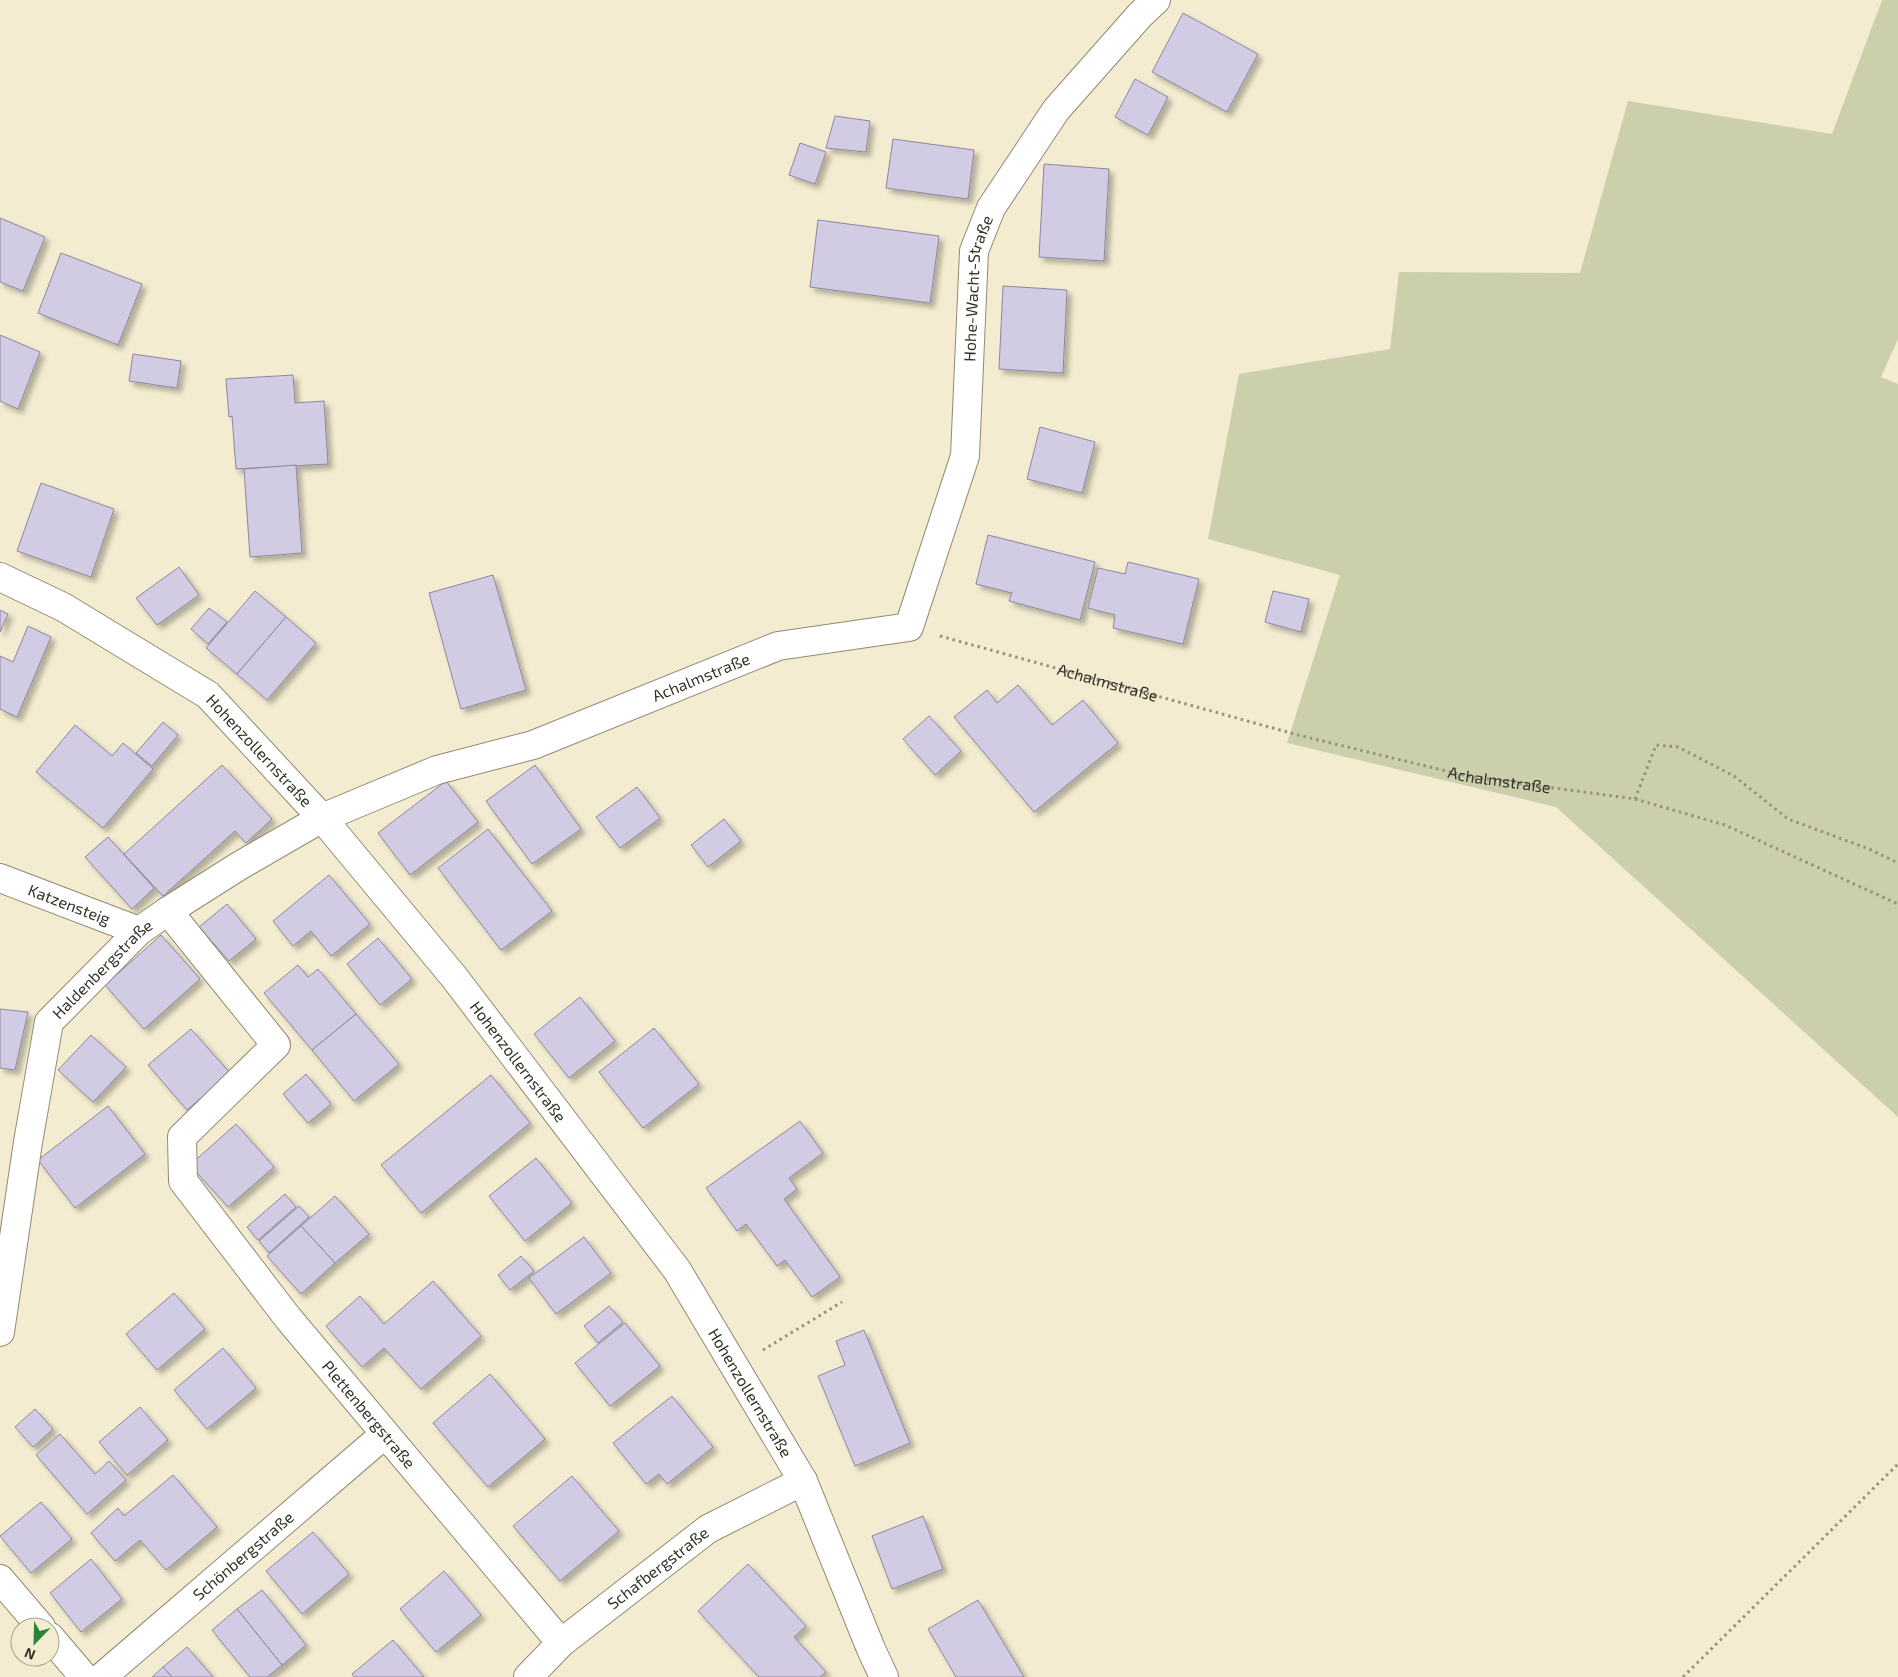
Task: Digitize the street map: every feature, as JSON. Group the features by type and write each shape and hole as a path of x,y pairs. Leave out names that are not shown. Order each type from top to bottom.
{"street":[{"name":"Hohe-Wacht-Straße","path":"909,627 965,456 974,251 991,208 1056,110 1140,15 1156,0"},
{"name":"Hohenzollernstraße","path":"0,577 63,607 208,695 322,818 454,977 677,1270 804,1481 884,1677"},
{"name":"Achalmstraße","path":"322,818 437,770 533,745 778,646 909,627"},
{"name":"Haldenbergstraße","path":"0,1332 28,1142 49,1022 139,931 168,911 322,818"},
{"name":"Katzensteig","path":"0,878 139,931"},
{"name":"Plettenbergstraße","path":"168,911 276,1045 182,1137 183,1181 288,1318 561,1643"},
{"name":"Schönbergstraße","path":"102,1677 385,1434"},
{"name":"Schafbergstraße","path":"533,1675 561,1643 708,1530 804,1481"},
{"path":"0,1579 32,1617"},
{"path":"60,1649 84,1677"}],"path":[{"name":"Achalmstraße","path":"909,627 1298,735 1467,776 1634,799 1725,825 1898,904"},
{"path":"1634,799 1656,745 1678,747 1734,776 1788,819 1869,848 1898,863"},
{"path":"735,1367 842,1302"},
{"path":"1683,1677 1898,1464"}],"green space":[{"path":"1882,0 1898,0 1898,339 1881,377 1898,384 1898,1117 1556,807 1287,743 1340,575 1208,539 1239,374 1390,349 1399,272 1580,273 1628,101 1832,134"}],"building":[{"path":"1183,13 1258,54 1227,112 1152,72"},
{"path":"1135,79 1168,97 1148,135 1115,117"},
{"path":"835,116 870,121 866,152 826,148"},
{"path":"893,139 974,150 968,199 886,188"},
{"path":"800,143 826,152 815,184 789,175"},
{"path":"1044,164 1109,169 1104,261 1039,257"},
{"path":"0,218 45,237 23,291 0,282"},
{"path":"818,220 939,236 930,303 810,287"},
{"path":"61,253 142,284 118,345 38,313"},
{"path":"1003,286 1067,290 1063,373 999,369"},
{"path":"0,335 40,352 18,409 0,401"},
{"path":"133,354 181,361 177,388 129,381"},
{"path":"293,375 295,403 324,401 328,464 236,469 232,416 229,417 226,379"},
{"path":"1040,427 1095,442 1082,493 1027,479"},
{"path":"296,465 302,553 250,557 244,469"},
{"path":"41,483 114,509 91,577 17,551"},
{"path":"988,535 1095,562 1080,620 1009,601 1012,593 976,584"},
{"path":"1128,562 1199,579 1183,644 1113,628 1115,615 1088,608 1098,568 1125,574"},
{"path":"179,567 199,595 157,625 136,598"},
{"path":"493,575 526,690 461,709 429,593"},
{"path":"255,591 286,617 237,674 206,648"},
{"path":"1273,591 1309,599 1301,632 1265,622"},
{"path":"209,608 227,622 208,644 191,629"},
{"path":"0,610 8,614 0,632"},
{"path":"286,617 316,643 267,700 237,674"},
{"path":"28,626 51,637 17,717 0,709 0,656 13,662"},
{"path":"1018,685 1052,725 1083,700 1118,743 1034,812 954,717 987,690 997,703"},
{"path":"929,716 961,751 935,775 903,739"},
{"path":"163,722 178,735 152,766 136,753"},
{"path":"75,725 112,756 123,743 153,769 103,828 36,772"},
{"path":"222,765 272,819 246,843 235,831 163,896 124,854"},
{"path":"535,765 581,829 532,864 486,801"},
{"path":"446,781 478,822 410,875 378,833"},
{"path":"637,787 660,818 620,848 596,817"},
{"path":"724,819 741,841 708,867 691,845"},
{"path":"488,829 552,911 501,950 438,868"},
{"path":"108,837 154,888 132,909 85,857"},
{"path":"329,875 370,924 331,956 311,931 293,946 273,921"},
{"path":"227,904 256,939 229,961 199,927"},
{"path":"161,935 200,979 144,1029 105,985"},
{"path":"378,938 412,979 380,1005 347,964"},
{"path":"298,965 308,977 318,969 356,1014 312,1050 264,993"},
{"path":"580,997 615,1041 569,1078 534,1034"},
{"path":"0,1009 28,1012 15,1070 0,1068"},
{"path":"356,1014 399,1064 354,1101 312,1050"},
{"path":"654,1028 699,1084 643,1128 599,1072"},
{"path":"191,1029 230,1073 187,1110 148,1065"},
{"path":"91,1035 126,1067 93,1102 58,1070"},
{"path":"306,1074 331,1104 308,1123 283,1094"},
{"path":"491,1075 530,1123 421,1213 381,1165"},
{"path":"108,1106 145,1154 75,1208 38,1160"},
{"path":"800,1121 823,1153 789,1178 797,1189 784,1199 840,1277 812,1297 785,1260 777,1266 746,1224 737,1231 706,1188"},
{"path":"236,1124 274,1167 228,1207 190,1165"},
{"path":"536,1158 572,1203 525,1241 489,1196"},
{"path":"285,1194 296,1207 258,1240 247,1227"},
{"path":"335,1196 369,1234 335,1263 301,1226"},
{"path":"299,1206 309,1217 269,1253 259,1241"},
{"path":"301,1226 335,1263 301,1294 267,1256"},
{"path":"584,1237 611,1273 556,1314 529,1278"},
{"path":"521,1256 534,1271 510,1290 498,1275"},
{"path":"433,1281 481,1336 421,1389 384,1348 362,1367 326,1326 360,1296 384,1324"},
{"path":"174,1293 205,1329 157,1370 126,1334"},
{"path":"609,1306 623,1322 598,1343 584,1326"},
{"path":"625,1323 660,1366 610,1406 575,1363"},
{"path":"864,1330 910,1443 855,1466 818,1376 845,1365 836,1341"},
{"path":"223,1348 256,1388 207,1429 174,1390"},
{"path":"490,1374 545,1439 488,1487 433,1423"},
{"path":"672,1396 713,1447 667,1484 659,1474 646,1484 613,1443"},
{"path":"140,1407 168,1440 127,1475 99,1442"},
{"path":"35,1409 53,1429 33,1447 15,1427"},
{"path":"60,1434 95,1474 109,1461 126,1480 87,1514 36,1455"},
{"path":"173,1475 217,1527 166,1570 140,1540 115,1561 91,1533 118,1508 124,1516"},
{"path":"572,1476 619,1531 560,1581 513,1526"},
{"path":"41,1502 72,1539 31,1573 0,1536"},
{"path":"923,1516 943,1569 892,1589 872,1536"},
{"path":"313,1532 349,1574 302,1614 266,1571"},
{"path":"91,1559 122,1599 81,1632 50,1593"},
{"path":"748,1564 806,1626 794,1637 826,1672 820,1677 759,1677 698,1611"},
{"path":"444,1571 481,1615 436,1652 400,1609"},
{"path":"262,1590 306,1645 282,1665 237,1609"},
{"path":"978,1600 1024,1677 956,1677 928,1629"},
{"path":"237,1609 282,1665 267,1677 250,1677 212,1630"},
{"path":"393,1640 424,1677 354,1677 352,1674"},
{"path":"187,1647 213,1677 172,1677 163,1667"},
{"path":"163,1667 172,1677 152,1677"}]}
